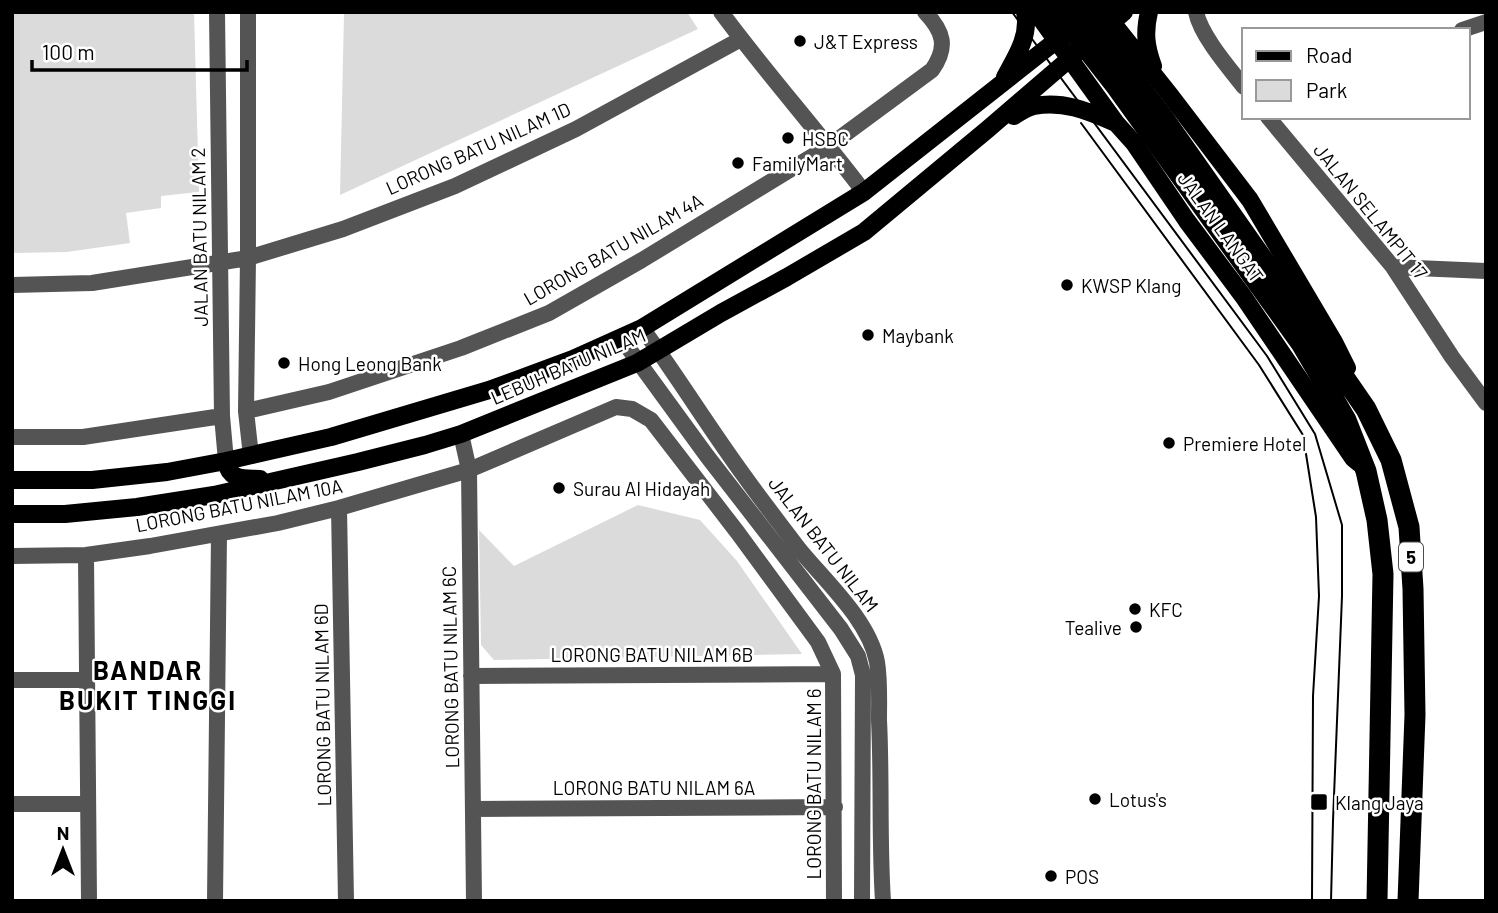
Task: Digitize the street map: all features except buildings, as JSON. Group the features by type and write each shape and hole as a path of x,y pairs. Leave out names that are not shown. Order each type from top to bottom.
{"highway":[{"name":"JALAN LANGAT","path":"1058,12 1366,410 1391,460 1409,527 1413,589 1415,715 1408,901"},
{"name":"JALAN LANGAT","path":"1081,12 1162,117 1251,260 1346,420 1366,471 1377,520 1383,574 1377,901"}],"main road":[{"path":"1002,83 1025,37 1025,12"},
{"name":"JALAN LANGAT","path":"1036,12 1116,123 1134,143 1353,458 1366,471"},
{"name":"LEBUH BATU NILAM","path":"12,480 92,480 167,472 251,456 331,438 489,390 573,359 642,328 864,192 1057,40 1087,12"},
{"path":"1149,12 1145,28 1146,46 1158,79"},
{"name":"LEBUH BATU NILAM","path":"12,514 65,514 137,507 214,495 358,462 461,434 637,363 864,232 1071,59 1113,16"},
{"name":"JALAN LANGAT","path":"1113,16 1250,200 1334,342 1366,410"},
{"path":"1134,143 1126,121 1127,106 1138,95 1157,95 1188,117"},
{"path":"988,129 1032,106 1045,105 1075,106 1116,123"},
{"path":"226,461 227,470 233,476 274,481"}],"street":[{"name":"JALAN BATU NILAM 2","path":"218,12 219,262 222,416 226,461"},
{"path":"247,12 246,411 251,456"},
{"path":"721,12 864,192"},
{"name":"LORONG BATU NILAM 4A","path":"246,411 329,392 461,348 549,313 642,260 829,146 932,70 941,58 943,39 934,21 925,12"},
{"path":"1196,12 1200,26 1242,84"},
{"path":"1468,28 1486,22"},
{"name":"LORONG BATU NILAM 1D","path":"12,285 92,283 248,258 343,229 455,186 576,129 741,39"},
{"name":"JALAN SELAMPIT 17","path":"1270,119 1393,267 1452,357 1486,403"},
{"path":"1393,267 1486,271"},
{"name":"JALAN BATU NILAM","path":"642,328 737,467 844,602 864,629 871,644 877,661 878,680 883,901"},
{"name":"JALAN BATU NILAM","path":"621,338 637,363 841,629 858,656 863,675 862,901"},
{"name":"LORONG BATU NILAM 6","path":"469,470 616,407 632,410 651,420 818,642 833,674 834,901"},
{"path":"12,436 83,436 222,416"},
{"name":"LORONG BATU NILAM 6C","path":"461,434 469,470 474,901"},
{"name":"LORONG BATU NILAM 10A","path":"12,556 86,555 278,523 469,470"},
{"name":"LORONG BATU NILAM 6D","path":"339,508 346,901"},
{"path":"759,561 766,533"},
{"path":"215,901 219,534"},
{"path":"86,555 89,901"},
{"name":"LORONG BATU NILAM 6B","path":"471,676 833,674"},
{"path":"12,680 87,680"},
{"path":"12,804 88,804"},
{"name":"LORONG BATU NILAM 6A","path":"473,809 835,807"}],"green space":[{"path":"12,12 194,12 199,192 161,196 161,208 126,213 130,243 67,252 12,253"},
{"path":"305,12 687,12 698,29 340,195 344,14"},
{"path":"638,505 700,520 737,561 802,654 494,660 481,645 479,530 514,566"}],"tram line":[{"path":"1012,12 1267,356 1315,434 1342,525 1331,901"},
{"path":"1081,123 1259,365 1303,435 1316,517 1319,596 1313,696 1312,901"}],"place":[{"name":"J&T Express","path":"800,41"},
{"name":"HSBC","path":"788,138"},
{"name":"FamilyMart","path":"738,163"},
{"name":"KWSP Klang","path":"1067,285"},
{"name":"Maybank","path":"868,335"},
{"name":"Hong Leong Bank","path":"284,363"},
{"name":"Premiere Hotel","path":"1169,443"},
{"name":"Surau Al Hidayah","path":"559,488"},
{"name":"KFC","path":"1135,609"},
{"name":"Tealive","path":"1136,627"},
{"name":"Lotus's","path":"1095,799"},
{"name":"Klang Jaya","path":"1319,802"},
{"name":"POS","path":"1051,876"}],"district":[{"name":"BANDAR BUKIT TINGGI","path":"148,684"}]}
